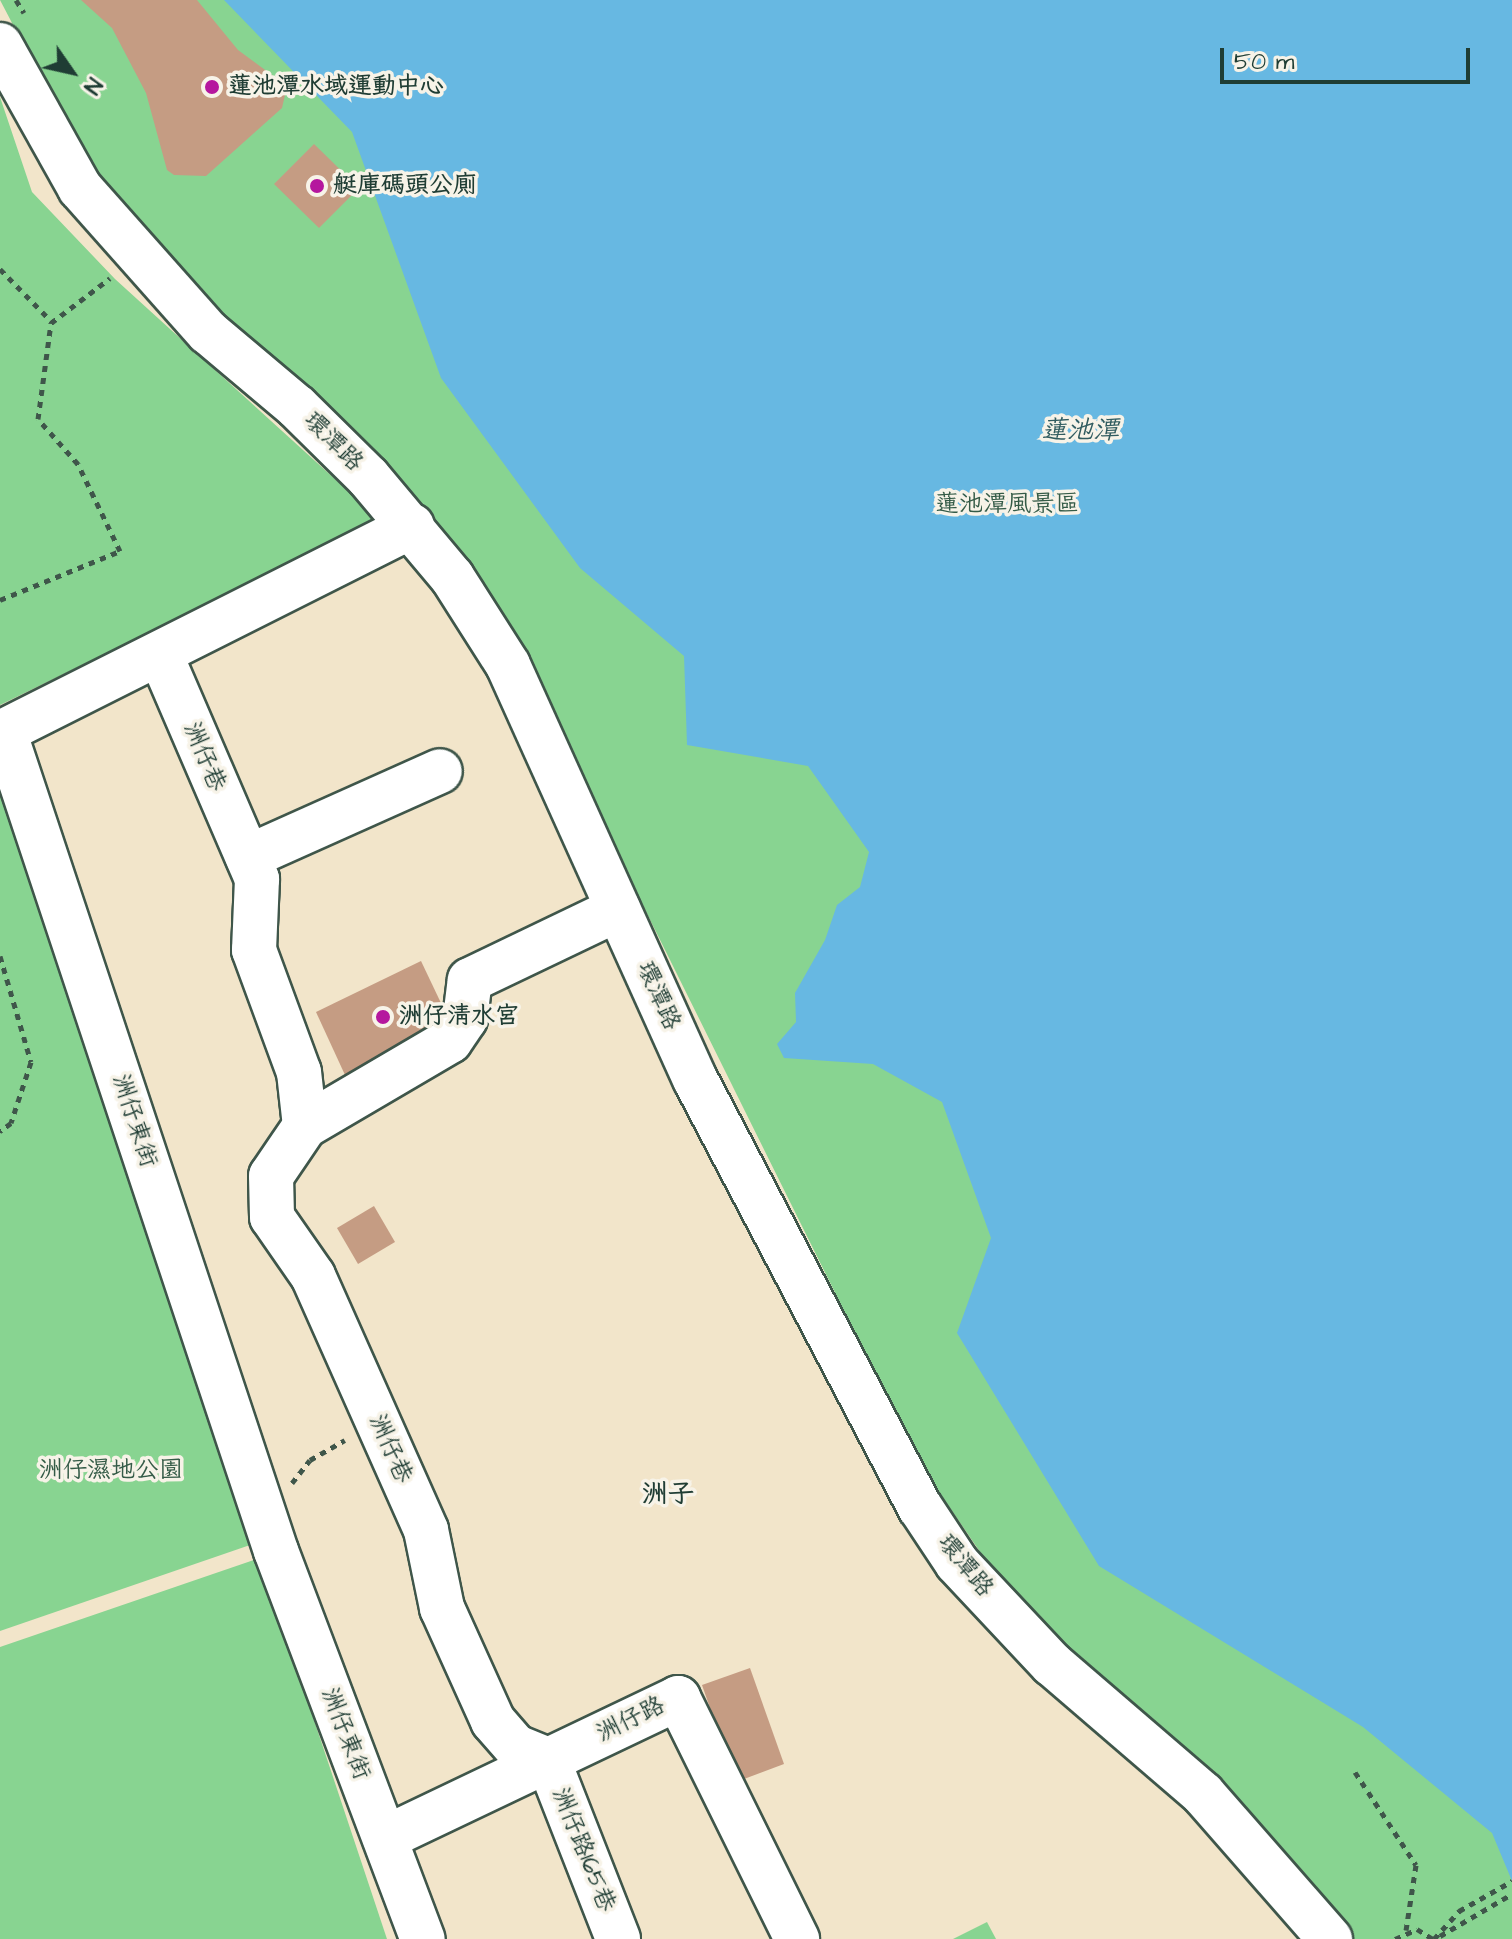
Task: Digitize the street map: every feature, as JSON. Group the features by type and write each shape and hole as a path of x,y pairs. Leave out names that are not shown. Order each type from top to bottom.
{"street":[{"name":"環潭路","path":"0,45 80,188 208,332 297,407 412,526 508,665 695,1079 920,1507 957,1563 1052,1664 1203,1794 1330,1939"},
{"name":"洲仔東街","path":"412,526 161,656 4,731 267,1522 423,1939"},
{"name":"洲仔巷","path":"161,656 257,879 254,950 299,1072 305,1126"},
{"path":"248,857 440,771"},
{"name":"洲仔巷","path":"548,1760 516,1747 493,1721 442,1608 426,1530 313,1276 272,1217 271,1176 305,1126 450,1041 465,1019 470,980 618,909"},
{"name":"洲仔路","path":"385,1838 678,1698 797,1939"},
{"name":"洲仔路165巷","path":"548,1760 618,1939"}],"path":[{"path":"0,600 120,551 78,464 38,419 52,322 139,255"},
{"path":"0,269 52,322"},
{"path":"0,956 31,1062 11,1123 0,1131"},
{"path":"267,1522 310,1460 377,1421"},
{"path":"1355,1772 1416,1865 1406,1930"},
{"path":"1434,1939 1459,1911 1512,1881"},
{"path":"1434,1939 1512,1894"},
{"path":"1395,1939 1406,1930 1417,1929 1434,1939"}],"green space":[{"name":"蓮池潭","path":"0,0 1512,0 1512,1939 1339,1939 1128,1709 1004,1587 920,1464 485,587 438,526 191,286 88,168"},
{"path":"0,97 32,192 115,279 380,520 0,705"},
{"name":"洲仔濕地公園","path":"0,793 253,1544 0,1631"},
{"path":"260,1558 387,1939 0,1939 0,1647"},
{"path":"987,1922 996,1939 953,1939"}],"water":[{"name":"蓮池潭","path":"224,0 1512,0 1512,1881 1492,1833 1363,1727 1099,1566 957,1333 991,1238 942,1102 873,1064 784,1058 777,1044 796,1022 795,993 825,940 837,905 860,887 869,852 808,766 687,745 684,656 580,568 441,378 352,132"}],"building":[{"name":"蓮池潭水域運動中心","path":"81,0 197,0 238,50 280,81 285,95 282,108 206,176 174,175 167,170 146,93 112,28"},
{"name":"艇庫碼頭公廁","path":"314,144 359,188 319,228 274,184"},
{"name":"洲仔清水宮","path":"421,961 450,1022 345,1075 316,1012"},
{"path":"374,1206 395,1242 358,1264 337,1228"},
{"path":"750,1668 784,1764 736,1782 702,1685"}],"place":[{"name":"蓮池潭水域運動中心","path":"212,87"},
{"name":"艇庫碼頭公廁","path":"317,186"},
{"name":"洲仔清水宮","path":"383,1017"}],"district":[{"name":"洲子","path":"668,1495"}],"park label":[{"name":"蓮池潭風景區","path":"1007,505"}]}
